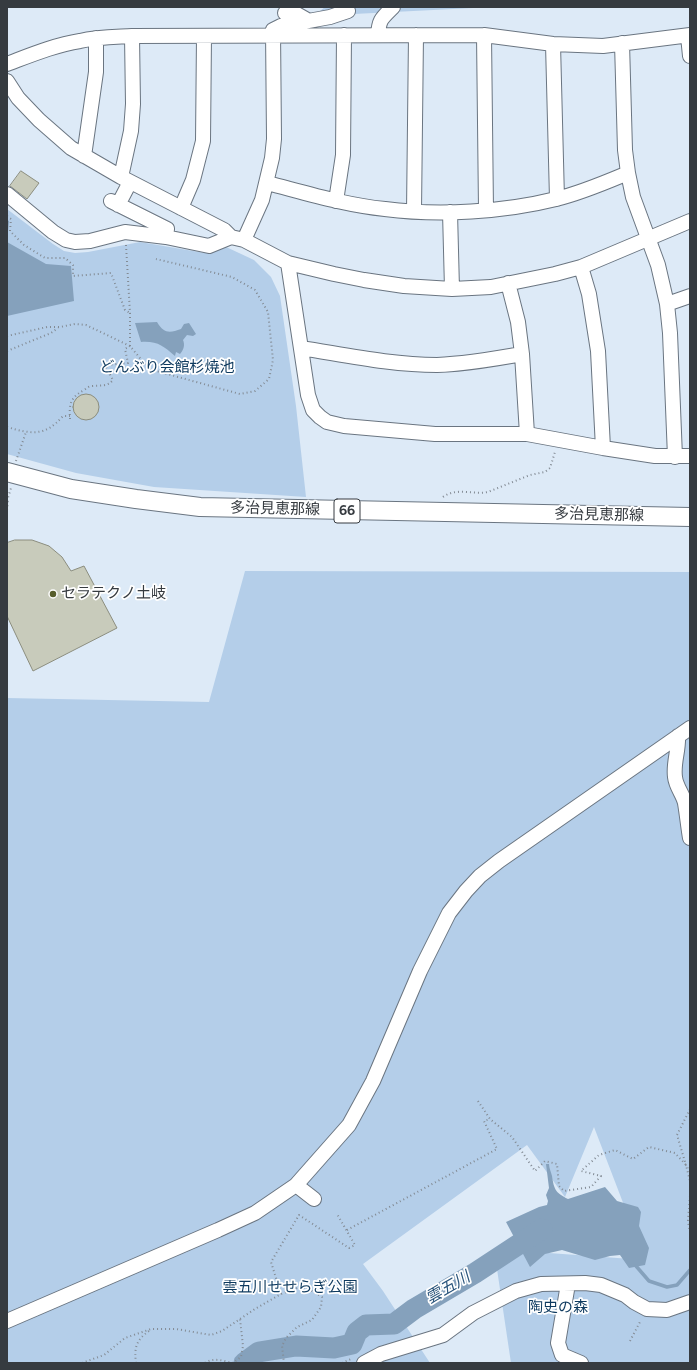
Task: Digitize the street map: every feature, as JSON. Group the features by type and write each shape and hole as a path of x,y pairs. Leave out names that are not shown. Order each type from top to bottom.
{"main road":[{"name":"多治見恵那線","path":"12,473 71,489 200,507 690,517"}],"street":[{"path":"378,35 378,24 393,7"},
{"path":"7,194 53,232 66,240 75,242 90,241 125,232 166,237 209,246 238,239 260,205 267,183 272,158 274,139 273,30 281,26 330,17 348,11"},
{"path":"285,13 295,13 309,21"},
{"path":"336,201 343,155 344,35"},
{"path":"414,211 416,35"},
{"path":"484,35 486,210"},
{"path":"7,64 50,48 80,41 96,38 132,36 484,35 554,44 603,46 689,36 690,56"},
{"path":"132,36 133,104 131,131 126,179 115,203 167,229 166,237"},
{"path":"181,208 193,180 203,140 204,36"},
{"path":"84,156 96,72 96,38"},
{"path":"622,43 625,150 628,174 633,197 658,265 667,304 670,333 675,457"},
{"path":"554,44 557,199"},
{"path":"7,81 18,98 39,120 71,148 84,156 224,230 238,239 288,263 364,280 404,286 452,289 508,283 582,267 690,221"},
{"path":"267,183 336,201 385,209 450,212 521,206 557,199 628,174"},
{"path":"450,212 452,289"},
{"path":"288,263 310,403 313,410 327,422 344,426 435,434 527,434 656,456 690,456"},
{"path":"582,267 589,294 598,351 602,448"},
{"path":"508,283 518,322 522,354 527,434"},
{"path":"667,304 690,296"},
{"path":"301,348 369,359 411,364 438,365 491,360 522,354"},
{"path":"7,1321 226,1227 255,1213 296,1185 349,1125 373,1081 420,970 449,913 466,892 480,876 499,861 690,728"},
{"path":"678,736 674,768 675,778 684,802 690,838"},
{"path":"296,1185 314,1199"},
{"path":"364,1363 381,1354 443,1335 473,1313 516,1291 541,1284 585,1283 601,1285 625,1295 647,1309 667,1310 690,1302"},
{"path":"568,1284 558,1343 562,1356 581,1363"}],"path":[{"path":"7,216 11,219 10,230 24,245 45,258 65,258 73,265 73,276 111,273 125,310 130,312"},
{"path":"7,427 31,433 38,433 56,424 64,416 70,418 70,405 72,398 90,386 103,386 112,382 114,380 106,367 107,365 128,363 126,349 130,346 130,312 125,232"},
{"path":"7,336 48,327 60,327 75,324 86,325 130,346 149,369 240,394 255,391 269,379 273,360 268,312 255,290 232,277 156,259"},
{"path":"7,351 51,333 60,327"},
{"path":"7,510 7,501 12,473 26,432"},
{"path":"442,498 448,493 457,491 481,493 488,492 530,475 545,472 550,468 553,461 557,439"},
{"path":"478,1100 490,1118 512,1137 535,1171 545,1161 557,1164 559,1186 564,1191 591,1187 601,1176 581,1171 599,1155 615,1150 633,1159 649,1147 675,1153 690,1168"},
{"path":"690,1109 677,1135 690,1181"},
{"path":"347,1230 497,1149 484,1121 490,1118"},
{"path":"690,1196 688,1220 690,1228"},
{"path":"281,1294 271,1262 299,1215 349,1248 355,1245 337,1214"},
{"path":"82,1363 104,1355 125,1338 151,1329 176,1329 211,1335 222,1331 281,1294 300,1287 312,1291 322,1297 321,1307 312,1320 297,1327 286,1338 282,1346 284,1363"},
{"path":"630,1341 647,1309"},
{"path":"205,1363 208,1360 220,1360 233,1363 241,1357 243,1346 240,1319"},
{"path":"136,1363 136,1346 142,1336 151,1329"}],"green space":[{"path":"325,7 493,7 314,16"},
{"name":"どんぶり会館杉焼池","path":"7,209 64,251 75,253 88,252 140,242 205,253 224,246 254,260 271,277 280,296 296,406 306,497 154,487 76,473 7,454"},
{"path":"245,571 690,572 690,1363 511,1363 494,1249 645,1260 594,1127 565,1197 527,1145 363,1264 383,1291 430,1363 7,1363 7,698 209,702"}],"shaded area":[{"path":"7,220 9,221 7,242"},
{"path":"7,242 46,264 71,266 74,301 7,316"},
{"path":"157,322 162,329 168,332 181,329 184,324 189,323 196,334 193,336 187,335 183,340 184,345 180,354 176,352 175,356 167,349 156,343 141,342 135,323"},
{"path":"546,1164 549,1164 556,1190 568,1199 605,1187 617,1201 638,1207 641,1212 639,1226 649,1248 645,1265 629,1268 620,1255 595,1260 562,1250 545,1254 530,1267 506,1222 539,1207 547,1205 548,1201 546,1195 549,1188"}],"building":[{"path":"21,171 39,183 27,199 10,186"},
{"path":"86,394 95,398 99,407 95,416 86,420 77,416 73,407 77,398"},
{"name":"セラテクノ土岐","path":"15,540 32,540 49,546 62,557 71,571 84,566 117,628 33,671 7,616 7,543"}],"waterway":[{"name":"雲五川","path":"244,1363 259,1352 296,1346 334,1348 352,1344 357,1332 366,1325 394,1324 414,1309 475,1273 542,1229"},
{"path":"636,1266 649,1281 667,1287 677,1285 690,1270"}],"place":[{"name":"セラテクノ土岐","path":"53,594"}],"park label":[{"name":"雲五川せせらぎ公園","path":"290,1288"},
{"name":"陶史の森","path":"558,1308"}]}
